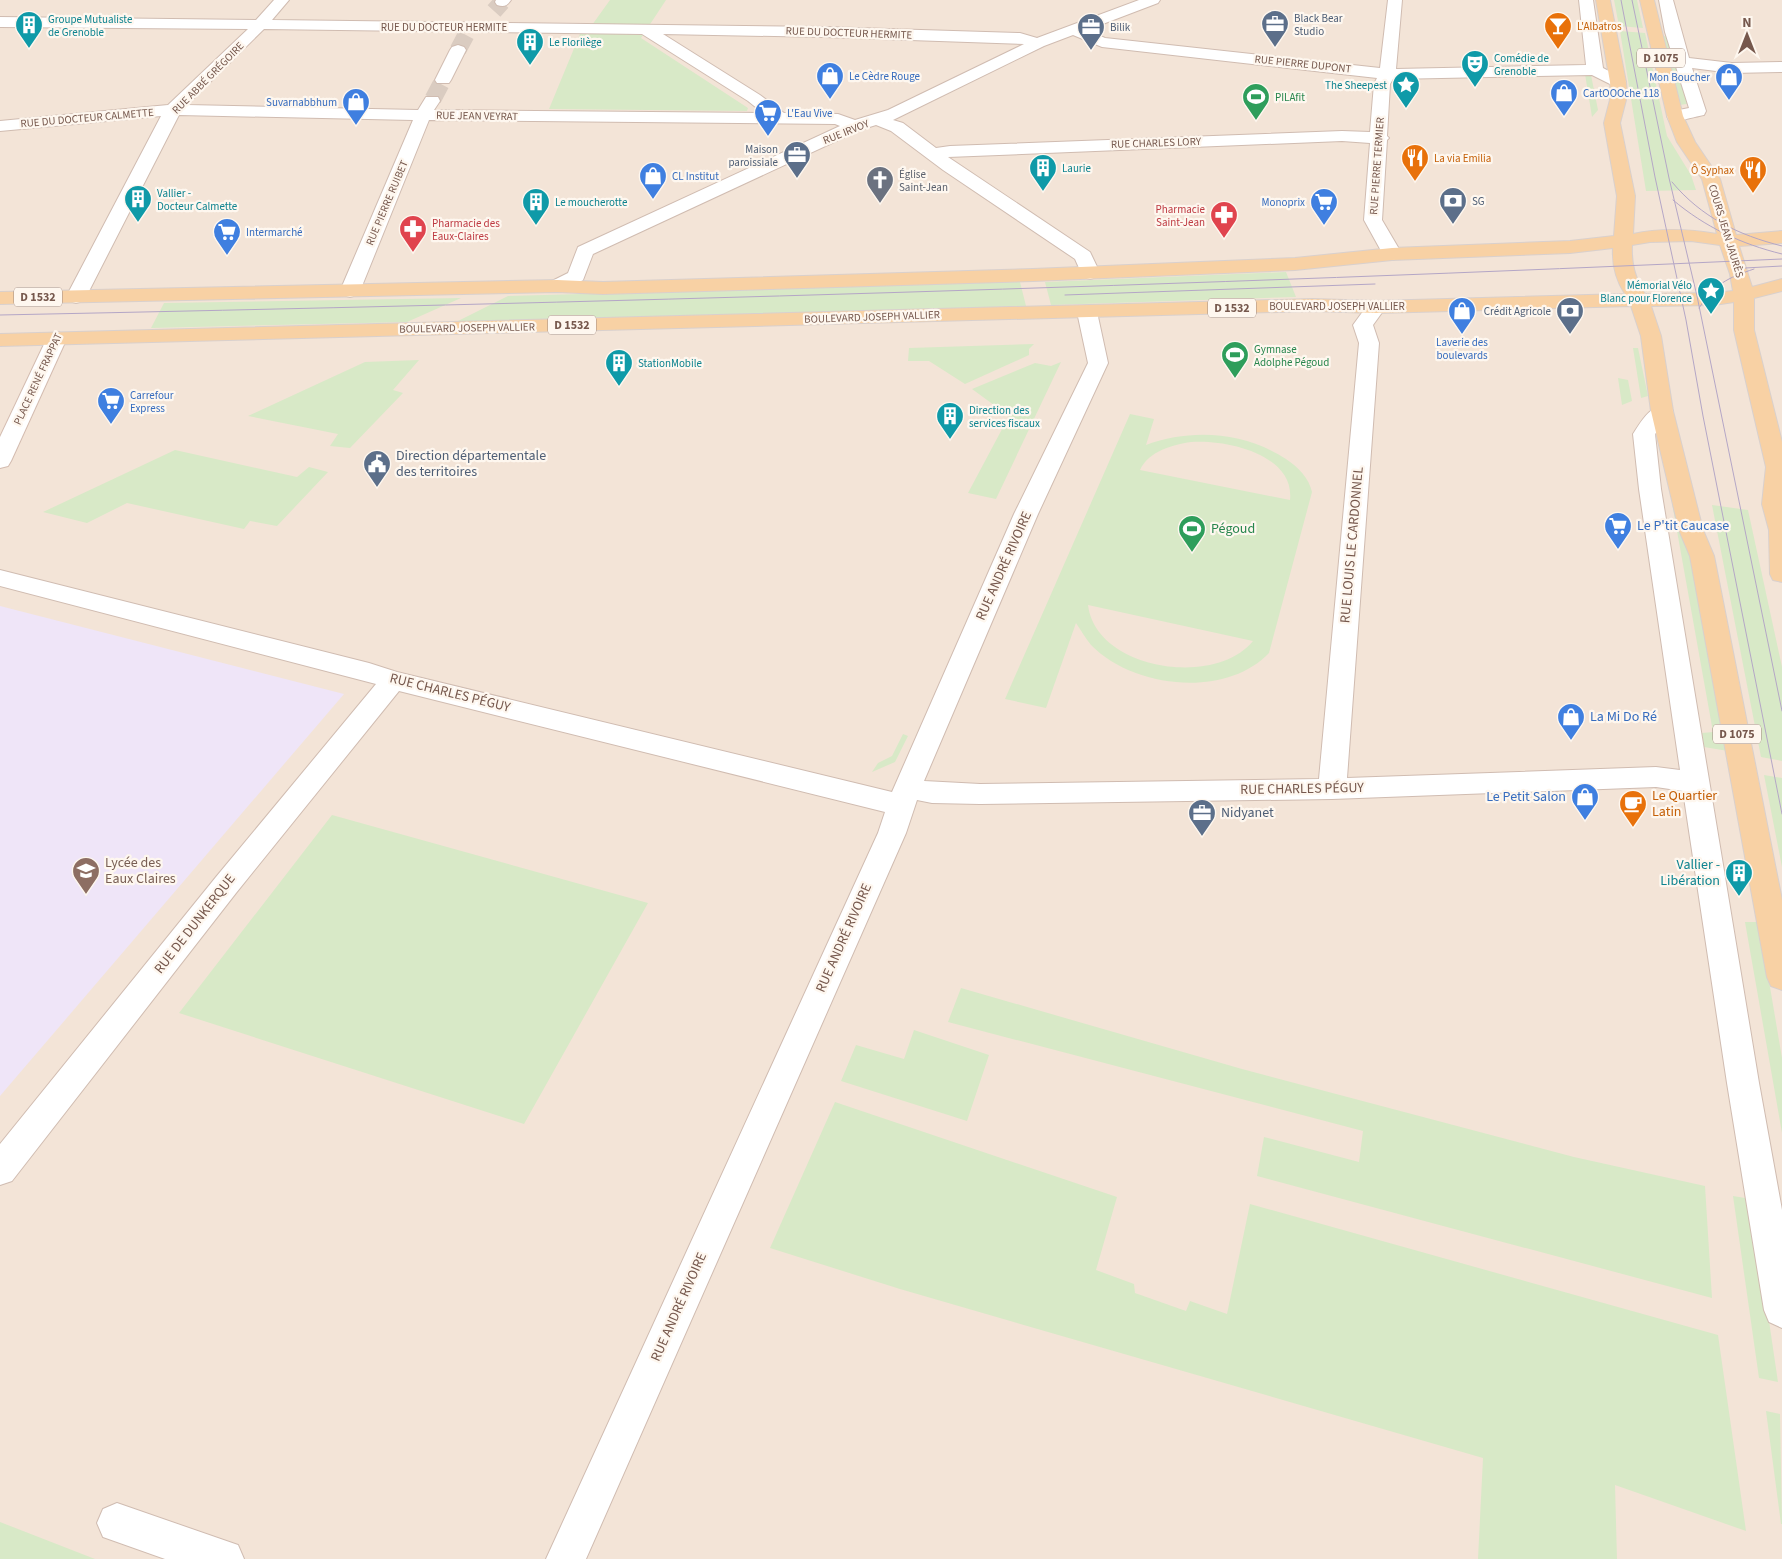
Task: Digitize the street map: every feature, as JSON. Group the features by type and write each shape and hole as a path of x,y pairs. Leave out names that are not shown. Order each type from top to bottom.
{"main road":[{"name":"D 1075","path":"1603,0 1618,82 1619,96 1612,123 1626,196 1622,261 1628,283 1639,300 1651,336 1662,411 1691,530 1702,556 1782,977"},
{"name":"COURS JEAN JAURÈS","path":"1647,0 1675,116 1686,142 1711,179 1728,241 1740,274 1744,295"},
{"name":"BOULEVARD JOSEPH VALLIER","path":"0,340 67,317 350,290 557,286 603,288 1090,273 1320,262 1392,254 1570,247 1650,236 1691,235 1728,241 1782,237"},
{"name":"BOULEVARD JOSEPH VALLIER","path":"0,298 67,317 1087,312 1313,305 1376,307 1714,299 1744,295 1782,285"},
{"name":"D 1075","path":"1744,295 1744,330 1780,468 1774,504 1781,530 1782,574"}],"street":[{"name":"RUE ABBÉ GRÉGOIRE","path":"67,317 173,110 282,0"},
{"name":"RUE IRVOY","path":"557,286 576,276 584,251 854,126 878,120 1038,43 1153,0"},
{"name":"RUE PIERRE TERMIER","path":"1392,254 1373,220 1380,138 1382,84 1387,74 1395,0"},
{"path":"1585,0 1595,70 1618,82"},
{"path":"1666,0 1673,32 1698,111 1675,116"},
{"path":"0,38 36,6"},
{"name":"RUE DU DOCTEUR HERMITE","path":"0,22 260,24 467,30 646,30 1020,38 1038,43"},
{"path":"646,30 754,98 781,119"},
{"name":"RUE PIERRE DUPONT","path":"1074,30 1102,42 1387,74 1595,70"},
{"path":"443,80 458,50"},
{"path":"1682,61 1701,66 1729,69 1782,67"},
{"name":"RUE PIERRE RUIBET","path":"350,290 423,115 433,99"},
{"name":"RUE JEAN VEYRAT","path":"173,110 423,115 838,119 854,126"},
{"name":"RUE DU DOCTEUR CALMETTE","path":"0,126 173,110"},
{"path":"878,120 897,127 933,154 1083,256 1090,273"},
{"name":"RUE CHARLES LORY","path":"933,154 950,151 1342,136 1380,138"},
{"name":"RUE LOUIS LE CARDONNEL","path":"1332,789 1369,343 1363,325 1376,307"},
{"name":"RUE ANDRÉ RIVOIRE","path":"566,1559 892,833 904,796 1026,514 1098,363 1087,312"},
{"name":"PLACE RENÉ FRAPPAT","path":"0,461 67,317"},
{"path":"1662,411 1644,434 1650,489 1743,1083 1780,1287"},
{"name":"RUE CHARLES PÉGUY","path":"0,578 369,672 393,680 904,796 932,793 1332,789 1656,777 1696,783"},
{"name":"RUE DE DUNKERQUE","path":"0,1170 226,885 393,680"},
{"path":"117,1523 224,1559"}],"shaded area":[{"path":"0,0 1782,0 1782,1559 0,1559"},
{"name":"Lycée des Eaux Claires","path":"0,606 344,694 0,1096"}],"green space":[{"path":"610,0 666,0 641,38 748,108 747,111 549,109 580,34 592,25"},
{"path":"1614,0 1637,0 1643,28 1619,26"},
{"path":"1620,31 1645,33 1667,136 1691,175 1696,190 1646,191"},
{"path":"1663,36 1671,37 1687,104 1679,105"},
{"path":"1585,74 1591,75 1598,110 1592,117"},
{"path":"1286,272 1296,297 1051,305 1045,282"},
{"path":"1020,282 1026,306 456,322 508,296"},
{"path":"461,298 407,322 151,328 164,303"},
{"path":"1034,344 1029,349 1029,355 965,384 929,361 908,361 909,348"},
{"path":"1633,348 1638,348 1648,396 1641,398"},
{"path":"419,360 393,390 403,393 350,448 330,446 338,434 248,416 365,362"},
{"path":"1061,362 996,499 968,493 1009,416 972,389 1035,363 1051,366"},
{"path":"1618,378 1628,380 1632,401 1622,405"},
{"path":"1130,414 1154,419 1146,445 1182,436 1200,435 1236,438 1270,450 1286,459 1299,469 1306,478 1312,492 1269,653 1250,668 1229,677 1204,682 1154,679 1130,671 1109,660 1091,645 1076,623 1046,708 1005,699","holes":["1191,442 1222,443 1239,447 1270,461 1281,471 1289,484 1290,500 1140,470 1149,458 1162,450","1088,605 1253,641 1235,656 1212,664 1186,667 1159,665 1134,657 1112,645 1096,627"]},
{"path":"175,450 297,477 309,467 328,472 277,526 250,521 244,529 127,503 87,523 43,512"},
{"path":"1672,503 1677,504 1696,564 1728,751 1704,747 1702,733 1713,732"},
{"path":"1712,505 1748,510 1782,667 1782,761 1761,757"},
{"path":"903,734 908,736 895,762 872,772 878,763 892,756"},
{"path":"1764,775 1782,778 1782,867"},
{"path":"332,815 648,903 524,1124 179,1013"},
{"path":"1745,922 1759,922 1782,1058 1782,1133"},
{"path":"961,988 1242,1069 1574,1157 1705,1186 1712,1298 1257,1176 1264,1137 1359,1162 1363,1131 948,1022"},
{"path":"914,1030 989,1055 967,1121 841,1081 856,1045 904,1059"},
{"path":"835,1102 1117,1197 1096,1270 1134,1284 1135,1293 1186,1311 1190,1301 1227,1314 1250,1204 1718,1335 1746,1531 1615,1485 1617,1559 1478,1559 1483,1458 900,1289 770,1248"},
{"path":"1733,1196 1751,1199 1778,1382 1759,1378"},
{"path":"1766,1411 1780,1414 1782,1524 1781,1524"},
{"path":"0,1522 95,1559 0,1559"}],"tunnel":[{"path":"494,11 502,2"},
{"path":"458,50 466,35"},
{"path":"433,99 443,80"}],"tram line":[{"path":"1621,0 1674,264"},
{"path":"1632,0 1675,201"},
{"path":"1672,182 1695,205 1721,223 1750,236 1782,246"},
{"path":"1675,201 1711,226 1738,240 1782,254"},
{"path":"1675,201 1689,263"},
{"path":"1689,263 1782,259"},
{"path":"1674,264 1689,263"},
{"path":"1689,263 1699,308"},
{"path":"0,315 891,293 1674,264"},
{"path":"1674,264 1782,814"},
{"path":"1745,268 1782,266"},
{"path":"1699,308 1716,287 1754,269"},
{"path":"1065,295 1375,284"},
{"path":"1699,308 1782,711"}],"place":[{"name":"Black Bear Studio","path":"1275,48"},
{"name":"Groupe Mutualiste de Grenoble","path":"29,49"},
{"name":"L'Albatros","path":"1558,50"},
{"name":"Bilik","path":"1091,51"},
{"name":"Le Florilège","path":"530,66"},
{"name":"Comédie de Grenoble","path":"1475,88"},
{"name":"Le Cèdre Rouge","path":"830,100"},
{"name":"Mon Boucher","path":"1729,101"},
{"name":"The Sheepest","path":"1406,109"},
{"name":"CartOOOche 118","path":"1564,117"},
{"name":"PILAfit","path":"1256,121"},
{"name":"Suvarnabbhum","path":"356,126"},
{"name":"L'Eau Vive","path":"768,137"},
{"name":"Maison paroissiale","path":"797,179"},
{"name":"La via Emilia","path":"1415,182"},
{"name":"Laurie","path":"1043,192"},
{"name":"Ô Syphax","path":"1753,194"},
{"name":"CL Institut","path":"653,200"},
{"name":"Église Saint-Jean","path":"880,204"},
{"name":"Vallier - Docteur Calmette","path":"138,223"},
{"name":"SG","path":"1453,225"},
{"name":"Le moucherotte","path":"536,226"},
{"name":"Monoprix","path":"1324,226"},
{"name":"Pharmacie Saint-Jean","path":"1224,239"},
{"name":"Pharmacie des Eaux-Claires","path":"413,253"},
{"name":"Intermarché","path":"227,256"},
{"name":"Mémorial Vélo Blanc pour Florence","path":"1711,315"},
{"name":"Laverie des boulevards","path":"1462,335"},
{"name":"Crédit Agricole","path":"1570,335"},
{"name":"Gymnase Adolphe Pégoud","path":"1235,379"},
{"name":"StationMobile","path":"619,387"},
{"name":"Carrefour Express","path":"111,425"},
{"name":"Direction des services fiscaux","path":"950,440"},
{"name":"Direction départementale des territoires","path":"377,488"},
{"name":"Le P'tit Caucase","path":"1618,550"},
{"name":"Pégoud","path":"1192,553"},
{"name":"La Mi Do Ré","path":"1571,741"},
{"name":"Le Petit Salon","path":"1585,821"},
{"name":"Le Quartier Latin","path":"1633,828"},
{"name":"Nidyanet","path":"1202,837"},
{"name":"Lycée des Eaux Claires","path":"86,895"},
{"name":"Vallier - Libération","path":"1739,897"}]}
